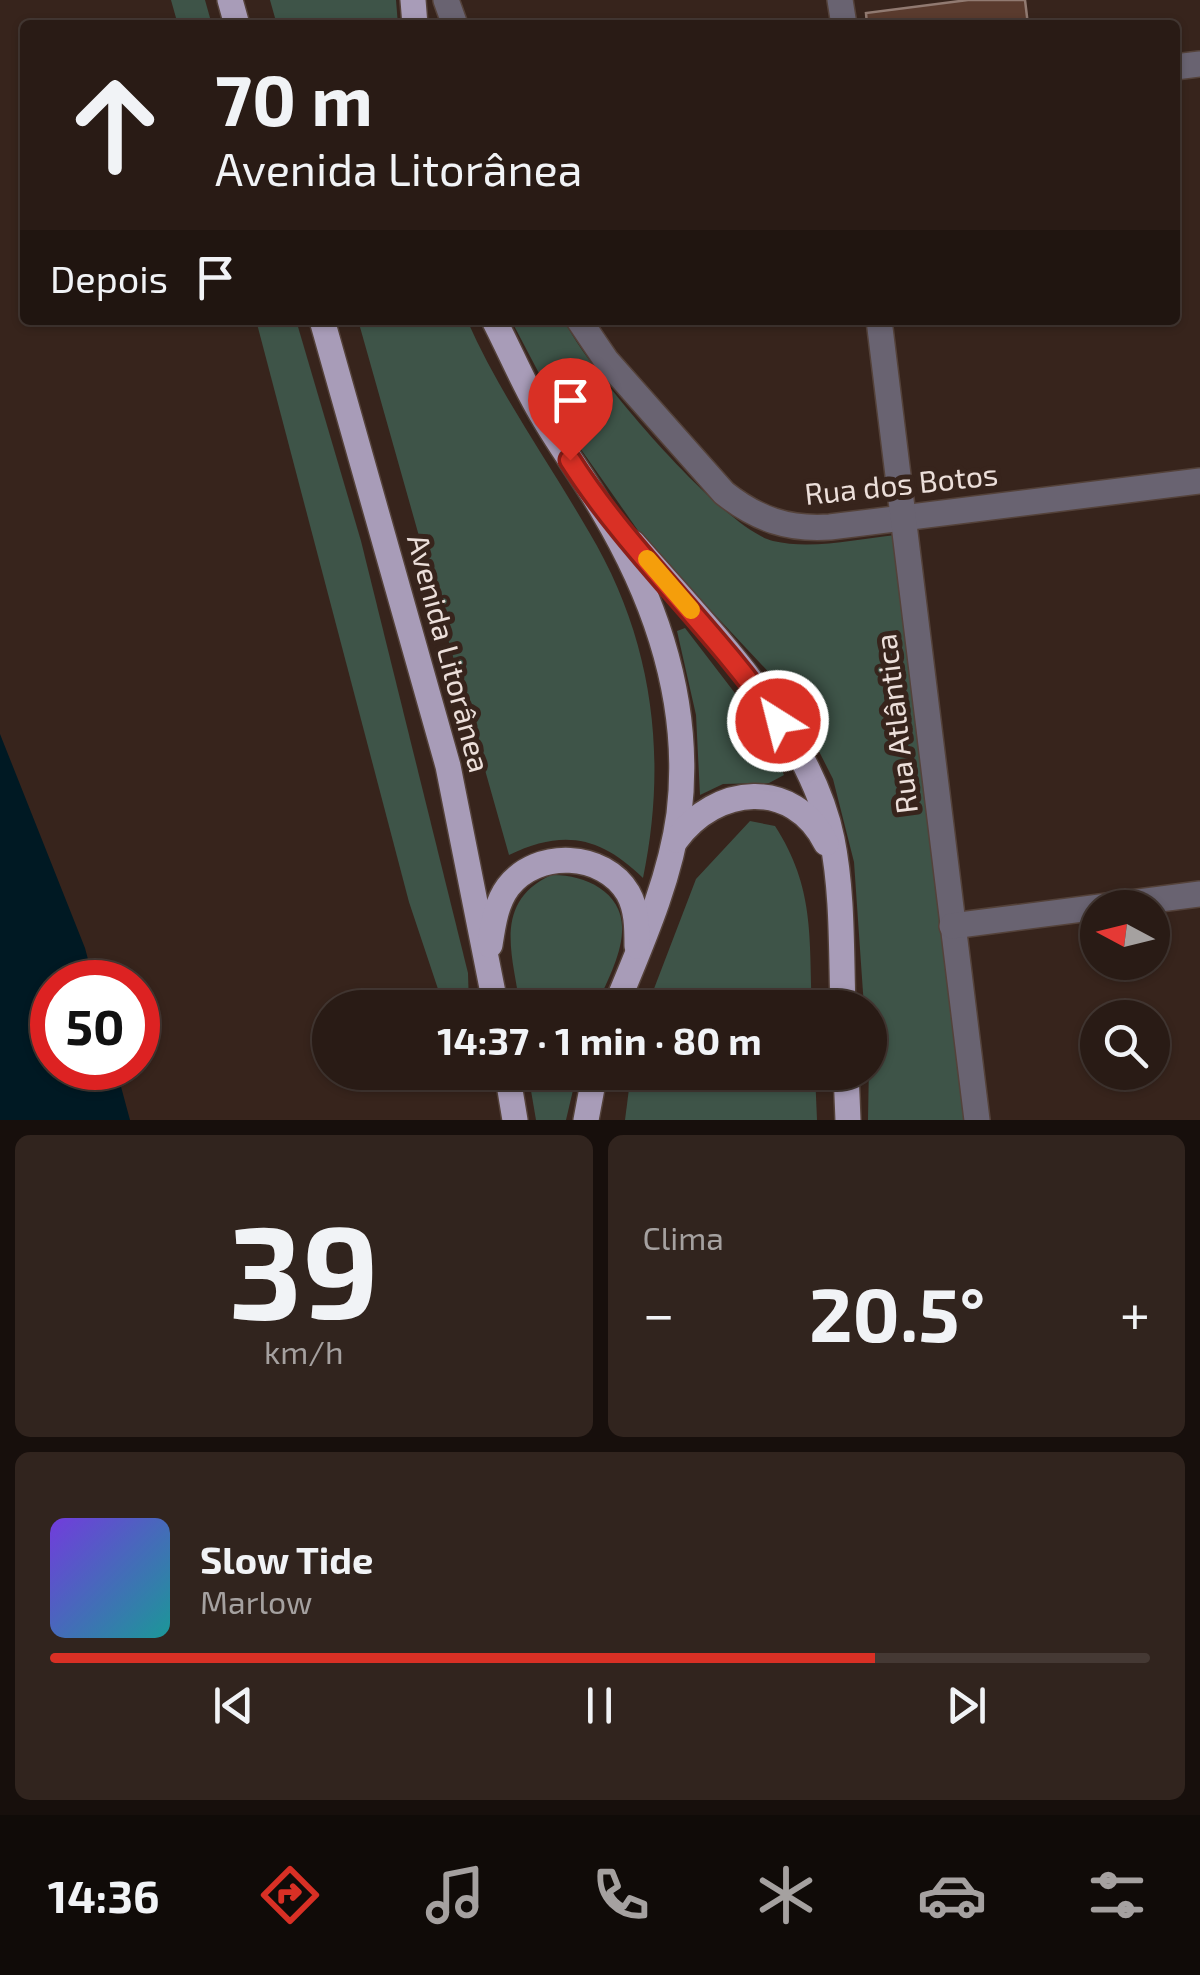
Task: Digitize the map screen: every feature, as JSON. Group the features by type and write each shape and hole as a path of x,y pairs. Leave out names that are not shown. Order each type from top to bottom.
{"main road":[{"name":"Avenida Litorânea","path":"323,325 448,766 493,990"},
{"path":"496,325 538,409 600,505 640,578 674,684 682,754 674,844 623,990"},
{"path":"600,505 693,612 794,745 825,812 839,886 842,990"},
{"path":"674,844 710,806 737,797 768,798 802,813 818,828 830,850 839,886"},
{"path":"488,956 499,903 508,886 529,870 570,860 610,873 628,892 636,917 637,956"},
{"path":"510,1090 515,1120"},
{"path":"586,1120 592,1090"},
{"path":"847,1090 848,1120"}],"street":[{"name":"Rua dos Botos","path":"582,325 606,360 740,506 768,521 807,529 1200,481"},
{"name":"Rua Atlântica","path":"880,325 976,1120"},
{"path":"952,926 1200,894"}],"green space":[{"path":"171,0 205,0 211,20 177,20"},
{"path":"270,0 396,0 398,20 276,20"},
{"path":"257,325 297,325 361,541 468,973 468,990 438,990 409,902"},
{"path":"359,325 469,325 509,401 611,573 641,657 654,744 654,788 643,878 612,853 580,841 547,842 509,855"},
{"path":"514,325 567,325 599,373 658,444 722,508 750,530 773,541 803,544 896,535 967,1120 868,1120 869,1090 887,1090 887,990 863,990 854,862 833,779 791,696 644,539 573,438"},
{"path":"685,628 764,731 784,775 769,783 723,784 700,795 696,715 677,631"},
{"path":"750,821 775,826 803,892 810,935 812,990 654,990 696,879"},
{"path":"551,875 576,878 600,888 617,906 622,932 619,951 604,990 517,990 511,950 513,915 532,887"},
{"path":"531,1090 573,1090 566,1120 536,1120"},
{"path":"629,1090 816,1090 817,1120 625,1120"}],"water":[{"path":"0,734 88,960 30,960 30,1090 122,1090 130,1120 0,1120"}],"building":[{"path":"968,0 1025,0 1027,20 867,20 866,13"}],"slow traffic":[{"path":"647,559 691,610"}],"route":[{"path":"570,460 600,505 693,612 778,721"}]}
